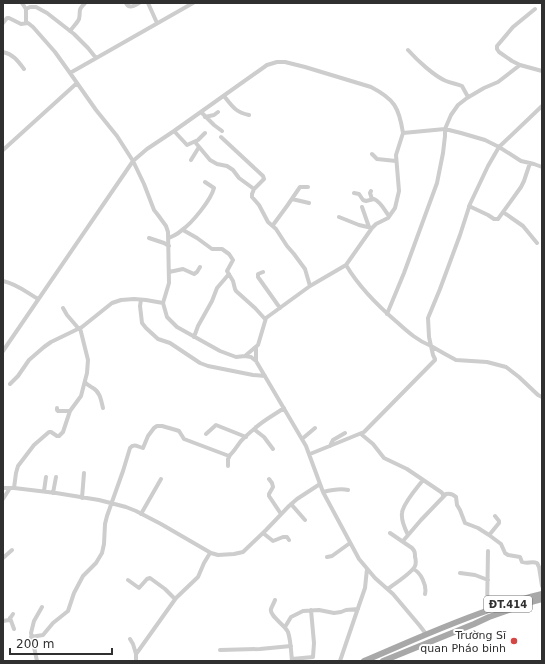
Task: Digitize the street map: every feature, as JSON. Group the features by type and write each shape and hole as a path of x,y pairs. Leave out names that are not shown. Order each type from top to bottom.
{"main road":[{"name":"ĐT.414","path":"364,661 426,634 487,611 530,596 542,594"},
{"path":"383,661 489,617 524,604 542,600"}],"street":[{"path":"22,3 26,8 26,22"},
{"path":"70,31 78,21 80,8 85,3"},
{"path":"126,3 131,7 139,3"},
{"path":"148,3 157,23"},
{"path":"70,73 193,3"},
{"path":"26,8 33,7 51,15 88,48 96,58"},
{"path":"535,10 513,27 497,46 501,53 520,65 542,71"},
{"path":"3,14 7,18 21,24 26,22"},
{"path":"3,23 7,18"},
{"path":"26,22 33,27 55,52 96,110 117,136 133,161 149,194 154,210 166,226 169,238 169,286 163,303 165,313 170,321 177,327 220,351 234,357 251,357 256,361 310,454 323,492 359,559 375,578 388,588 426,634"},
{"path":"408,50 419,62 446,81 462,86 467,95"},
{"path":"3,52 17,58 24,68"},
{"path":"3,350 133,161 267,65 277,62 286,62 371,88 380,92 394,104 401,119 403,133 396,155 399,192 395,208 384,221 371,227 346,265 310,286 265,319 259,343 245,356"},
{"path":"387,314 404,273 437,183 446,136 445,129 451,115 467,95 498,82 520,65"},
{"path":"3,150 77,83"},
{"path":"224,96 236,110 249,115"},
{"path":"310,454 361,434 435,360 429,336 428,318 440,289 469,206 499,147 541,109"},
{"path":"201,112 222,131"},
{"path":"205,117 214,115 218,112"},
{"path":"403,133 445,129 485,140 521,161 542,167"},
{"path":"174,131 186,145 195,142 205,133"},
{"path":"221,137 263,176 263,180 254,190 252,197 259,205 268,222 276,229 305,269 310,286"},
{"path":"195,142 210,160 217,164 227,166 233,170 239,178 254,190"},
{"path":"191,160 199,147"},
{"path":"372,154 377,159 396,161"},
{"path":"469,206 495,219 498,218 524,181 530,163"},
{"path":"169,238 183,230 208,202 214,188 205,182"},
{"path":"272,225 292,200 300,187 308,187"},
{"path":"371,191 370,193 372,200"},
{"path":"354,193 359,194 363,200 366,201 374,199 381,204 389,216"},
{"path":"292,200 309,203"},
{"path":"362,207 371,227"},
{"path":"503,212 523,226 537,243"},
{"path":"339,216 359,225 371,227"},
{"path":"183,230 212,249 222,248 226,252 233,260 227,270 236,291 265,319"},
{"path":"149,238 169,246"},
{"path":"346,265 364,290 387,314 415,337 456,360 487,362 506,367 542,397"},
{"path":"169,272 183,269 194,274 200,266"},
{"path":"263,272 258,274 258,277 280,308"},
{"path":"194,337 200,321 212,301 217,288 228,274"},
{"path":"3,281 12,283 38,299"},
{"path":"10,384 18,376 29,360 44,347 51,342 79,329 112,303 121,300 141,300 163,303"},
{"path":"141,300 140,306 142,323 158,339 170,343 200,363 208,366 265,376"},
{"path":"3,499 12,488 18,466 34,445 49,432 57,436 61,435 70,411 80,399 85,382 88,360 79,329 67,316 63,308"},
{"path":"256,347 256,361"},
{"path":"85,382 96,390 101,398 103,408"},
{"path":"57,408 58,411 70,411"},
{"path":"228,466 228,459 230,455 246,437 264,420 273,416 284,408"},
{"path":"206,434 216,425 246,437"},
{"path":"31,637 43,635 53,623 69,610 74,593 84,576 96,563 102,553 104,544 104,524 130,448 133,445 143,448 154,428 162,426 176,430 184,439 226,455 230,455"},
{"path":"256,427 255,430 264,437 273,449"},
{"path":"302,439 316,428"},
{"path":"330,446 333,440 345,432"},
{"path":"361,434 373,444 384,458 407,469 443,494 443,497"},
{"path":"82,498 84,473"},
{"path":"44,491 46,477"},
{"path":"52,492 56,477"},
{"path":"141,514 161,479"},
{"path":"269,479 273,487 269,496 281,514"},
{"path":"408,535 404,525 402,512 405,504 423,480"},
{"path":"3,488 52,492 126,507 166,527 210,553 218,555 242,552 291,504 320,484"},
{"path":"323,492 348,490"},
{"path":"403,541 433,506 446,494 454,494 457,505 465,522 489,534 501,544 505,553 508,555 520,558 522,562 525,563 537,563 542,586"},
{"path":"291,504 305,520"},
{"path":"489,534 500,523 495,516"},
{"path":"263,533 273,541 283,537 287,537 289,540"},
{"path":"388,588 413,569 416,561 415,551 390,533"},
{"path":"327,557 332,556 350,543"},
{"path":"3,558 12,550"},
{"path":"487,611 488,551"},
{"path":"136,654 179,594 196,579 210,553"},
{"path":"340,661 365,588 367,569"},
{"path":"413,569 418,572 424,583 426,589 425,594"},
{"path":"460,573 475,575 488,580"},
{"path":"128,580 139,588 148,578 150,578 165,589 175,599"},
{"path":"275,600 271,612 274,617 285,627 288,633 292,660 313,656 314,632 311,610"},
{"path":"37,661 31,637 31,629 42,607"},
{"path":"285,627 291,617 303,611 319,610 334,613 358,609"},
{"path":"3,620 7,620 13,614"},
{"path":"10,618 14,629"},
{"path":"130,639 136,654 136,661"},
{"path":"220,650 260,649 290,646"}],"place":[{"name":"Trường Sĩ quan Pháo binh","path":"514,641"}]}
